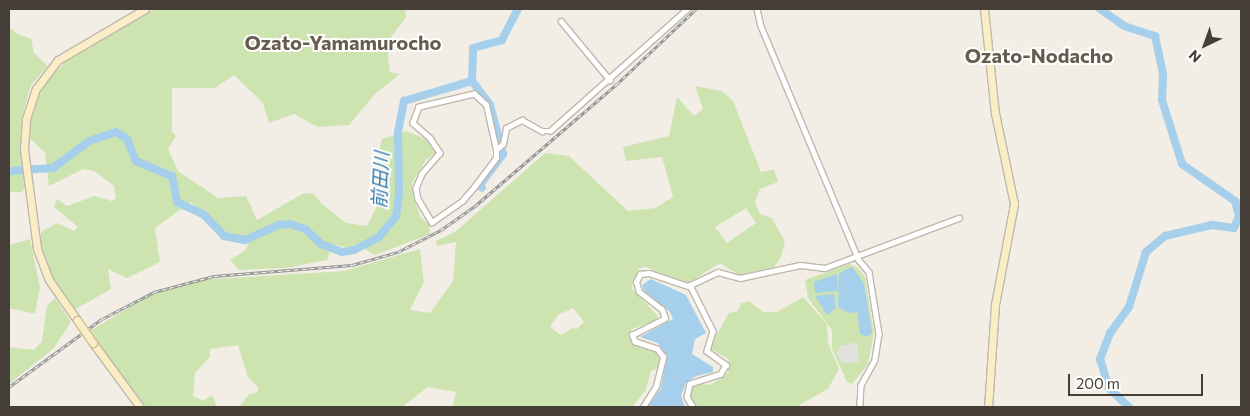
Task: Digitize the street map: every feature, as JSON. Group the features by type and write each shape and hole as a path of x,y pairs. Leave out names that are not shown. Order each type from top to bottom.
{"street":[{"path":"140,407 53,286 40,261 24,139 28,110 47,72 71,50 145,9"},
{"path":"499,148 486,105 474,94 419,107 413,123 430,138 440,154 422,174 416,188 418,199 432,222 468,194 496,158 506,128 522,120 548,132 610,80 687,9"},
{"path":"757,9 761,26 857,255 869,272 879,334 876,360 861,385 860,407"},
{"path":"984,9 995,113 1014,204 995,305 988,407"},
{"path":"561,21 610,80"},
{"path":"643,407 656,386 663,357 657,349 635,342 632,335 665,318 662,310 639,292 637,277 649,273 683,286 718,272 740,278 800,265 825,268 959,218"},
{"path":"690,284 713,331 707,352 726,365 721,374 690,384 687,397 693,407"}],"green space":[{"path":"155,9 405,9 406,17 391,37 388,55 390,72 400,74 375,94 349,125 318,127 294,114 269,123 263,103 234,75 215,88 172,88 172,131 176,136 168,149 178,171 218,198 246,196 257,220 304,193 314,194 322,204 346,223 367,226 381,198 376,163 382,139 407,131 427,140 435,153 426,160 412,183 414,199 421,218 429,224 430,234 375,255 356,244 349,248 332,244 327,260 286,268 239,270 230,260 246,250 248,243 222,230 191,202 155,228 160,262 127,278 108,269 111,289 74,310 51,276 41,253 41,232 57,223 74,231 78,227 54,207 57,199 67,206 94,196 112,201 116,198 114,186 94,171 83,169 49,186 45,152 27,136 33,110 44,85 67,60"},
{"path":"9,27 17,34 31,39 34,53 48,66 31,85 24,109 21,131 26,186 22,192 9,192"},
{"path":"695,86 722,91 733,101 761,172 774,169 778,182 760,189 755,202 760,214 772,218 785,242 781,257 774,267 739,275 720,263 687,284 646,267 639,268 631,288 658,316 655,321 632,329 628,336 633,344 656,352 661,358 660,367 651,371 646,390 632,407 430,407 453,406 456,392 428,387 402,407 239,407 249,394 257,393 258,387 248,377 238,345 210,349 210,357 195,373 193,396 203,401 212,395 217,407 144,407 90,331 146,297 198,280 344,271 420,249 424,282 410,310 430,313 453,281 456,242 437,246 436,241 455,232 545,153 569,156 628,211 655,208 673,197 662,157 626,161 623,147 669,136 677,97 694,116 703,109","holes":["746,208 756,223 727,243 715,227","573,308 584,322 577,329 572,328 561,335 550,327 558,315"]},
{"path":"30,239 40,287 35,314 9,308 9,245"},
{"path":"849,264 857,267 865,277 874,333 868,364 852,384 847,382 832,349 832,330 808,298 805,280"},
{"path":"803,297 827,324 828,343 839,369 828,389 799,405 801,407 696,407 689,397 694,383 710,385 728,373 729,359 709,348 729,313 738,311 741,303 749,301 763,312 777,312"},
{"path":"55,298 71,322 54,348 9,384 9,347 34,350 42,341 47,306"}],"shaded area":[{"path":"857,342 859,362 842,363 837,353 840,346"}],"water":[{"path":"852,267 864,284 872,332 868,337 860,334 857,312 849,313 838,307 839,273"},
{"path":"837,274 838,291 815,293 814,282"},
{"path":"651,279 686,295 706,333 695,339 692,354 713,367 713,372 696,376 686,383 681,396 685,407 648,407 661,388 667,356 658,343 640,337 673,319 670,312 644,291 642,285"},
{"path":"834,294 836,308 827,315 815,296"}],"waterway":[{"name":"前田川","path":"9,171 53,168 89,141 116,132 127,139 136,161 172,176 177,202 203,214 224,236 245,240 279,225 290,224 305,229 321,244 342,252 354,250 379,237 396,216 399,194 398,132 404,101 472,81 473,48 502,40 518,9"},
{"path":"1100,9 1124,26 1155,36 1163,74 1162,100 1182,164 1235,201 1239,216 1234,228 1212,225 1165,236 1146,252 1129,307 1110,333 1100,359 1109,388 1129,407"},
{"name":"前田川","path":"472,81 490,105 503,154 480,184 482,188"}],"railway":[{"path":"9,387 102,319 154,292 214,276 352,265 398,252 441,230 475,206 617,84 696,9"}],"district":[{"name":"Ozato-Yamamurocho","path":"343,42"},
{"name":"Ozato-Nodacho","path":"1039,55"}]}
